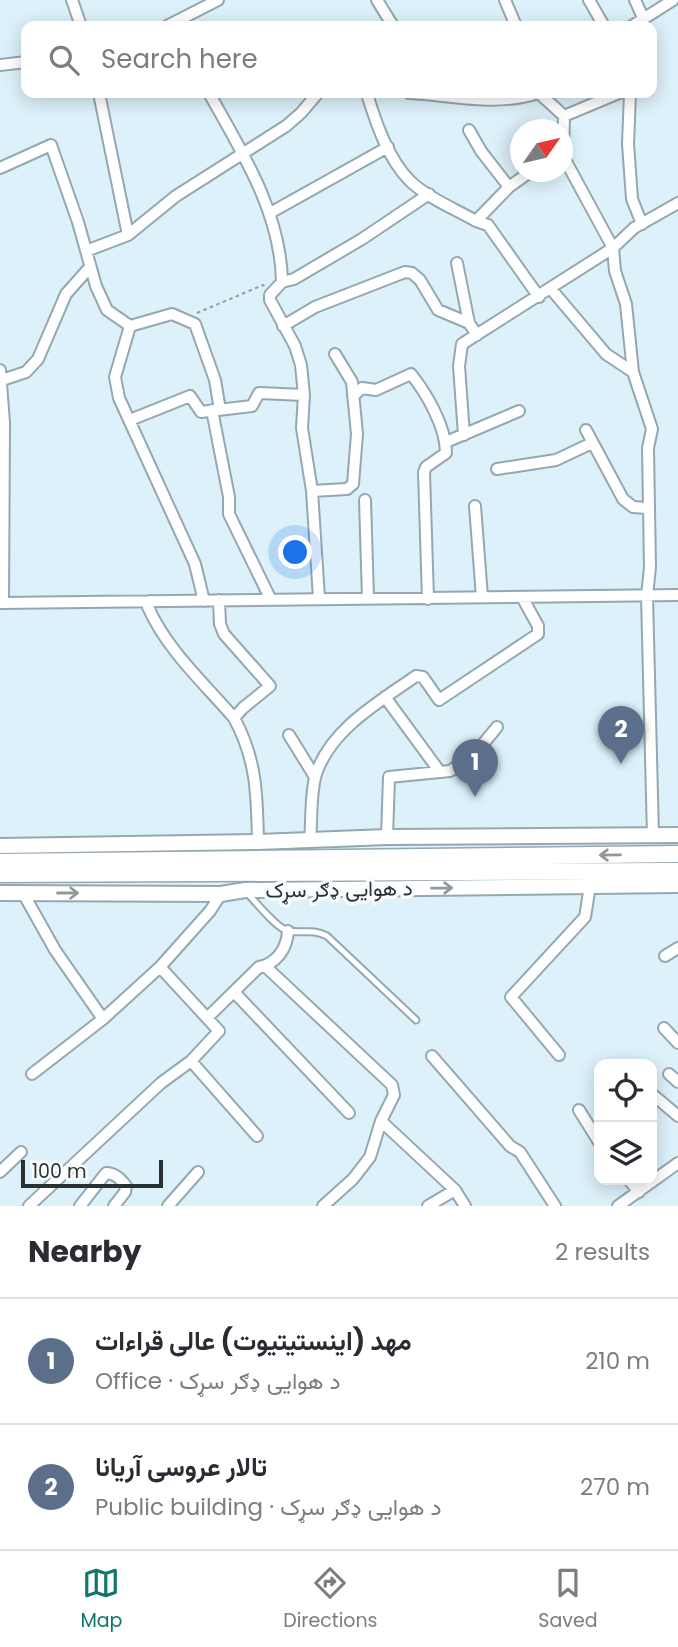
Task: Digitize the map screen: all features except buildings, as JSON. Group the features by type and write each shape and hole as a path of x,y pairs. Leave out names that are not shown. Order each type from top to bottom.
{"main road":[{"path":"0,846 387,837 678,835"},
{"path":"0,862 678,854"},
{"path":"0,874 678,871"},
{"name":"د هوایی ډګر سړک","path":"0,893 221,894 245,890 678,886"}],"street":[{"path":"72,0 79,21"},
{"path":"377,0 390,21"},
{"path":"505,0 514,21"},
{"path":"589,0 601,21"},
{"path":"635,0 644,20 673,0"},
{"path":"179,21 213,1"},
{"path":"0,65 21,63"},
{"path":"100,98 128,235"},
{"path":"212,98 243,155 270,213 282,261 282,282"},
{"path":"86,251 128,235 176,196 286,126 314,98"},
{"path":"369,98 374,119 388,147 411,181 476,221 488,225 539,297"},
{"path":"464,98 516,98"},
{"path":"544,98 564,119"},
{"path":"564,116 607,98"},
{"path":"630,98 628,144 632,199 642,224"},
{"path":"469,130 481,151 509,187"},
{"path":"0,168 51,145 66,183 96,286 107,310 131,326"},
{"path":"270,213 388,147"},
{"path":"573,174 613,248 615,271 626,304 633,372 652,429 648,448 650,567 647,596 653,836"},
{"path":"476,221 516,182"},
{"path":"319,598 312,491 302,428 304,395 301,365 295,346 270,300 271,293 282,282 294,279 362,239 429,194"},
{"path":"464,435 459,366 462,344 539,297 613,248 642,224 678,203"},
{"path":"457,263 469,323 477,335"},
{"path":"90,267 66,294 38,359 26,372 1,375 5,470 2,603 678,595"},
{"path":"284,326 315,307 405,272 412,273 420,280 438,310 469,323"},
{"path":"551,289 606,354 633,372"},
{"path":"131,326 172,314 195,324 215,380 216,410 213,422 229,498 229,514 271,600"},
{"path":"131,326 115,377 119,398 195,564 204,601"},
{"path":"312,491 347,489 353,484 357,433 352,382 335,354"},
{"path":"353,396 362,388 376,390 411,374 438,421 446,442 446,453 426,467 424,472 428,599"},
{"path":"130,420 190,396 201,412 252,406 259,393 304,395"},
{"path":"446,442 519,411"},
{"path":"586,430 623,499 633,507 647,508"},
{"path":"497,469 556,460 592,443"},
{"path":"365,500 368,598"},
{"path":"475,506 482,597"},
{"path":"310,840 315,776 327,749 340,734 385,697 419,675 439,700 538,634 538,626 522,597"},
{"path":"219,600 220,624 225,634 270,686 234,718"},
{"path":"150,601 148,607 168,642 234,718 252,762 256,784 258,842"},
{"path":"385,697 440,772"},
{"path":"387,837 389,777 450,771 474,755 497,727"},
{"path":"289,735 315,776"},
{"path":"559,1055 511,997 585,917 590,886"},
{"path":"23,893 55,950 103,1019"},
{"path":"32,1074 103,1019 160,967 210,911 221,894"},
{"path":"266,967 288,945 288,931"},
{"path":"665,956 678,947"},
{"path":"29,1206 161,1083 191,1061 219,1031 160,967"},
{"path":"208,1017 259,967 266,967 392,1085 394,1095 381,1121 370,1157 353,1179 323,1206"},
{"path":"234,992 349,1113"},
{"path":"664,1028 678,1043"},
{"path":"432,1056 510,1146 520,1152 555,1206"},
{"path":"191,1061 257,1136"},
{"path":"657,1098 678,1116"},
{"path":"579,1110 594,1134"},
{"path":"381,1121 455,1190 465,1206"},
{"path":"0,1172 21,1152"},
{"path":"618,1206 678,1163"},
{"path":"168,1206 198,1172"},
{"path":"80,1206 106,1173 111,1173 122,1179 126,1186 114,1206"},
{"path":"633,1185 639,1192"},
{"path":"428,1206 455,1190"}],"lane":[{"path":"245,890 281,928 288,931 315,930 327,936 416,1020"}],"path":[{"path":"182,320 263,285 271,293"}],"place":[{"name":"تالار عروسی آریانا","path":"621,764"},
{"name":"مهد (اینستیتیوت) عالی قراءات","path":"475,797"}]}
